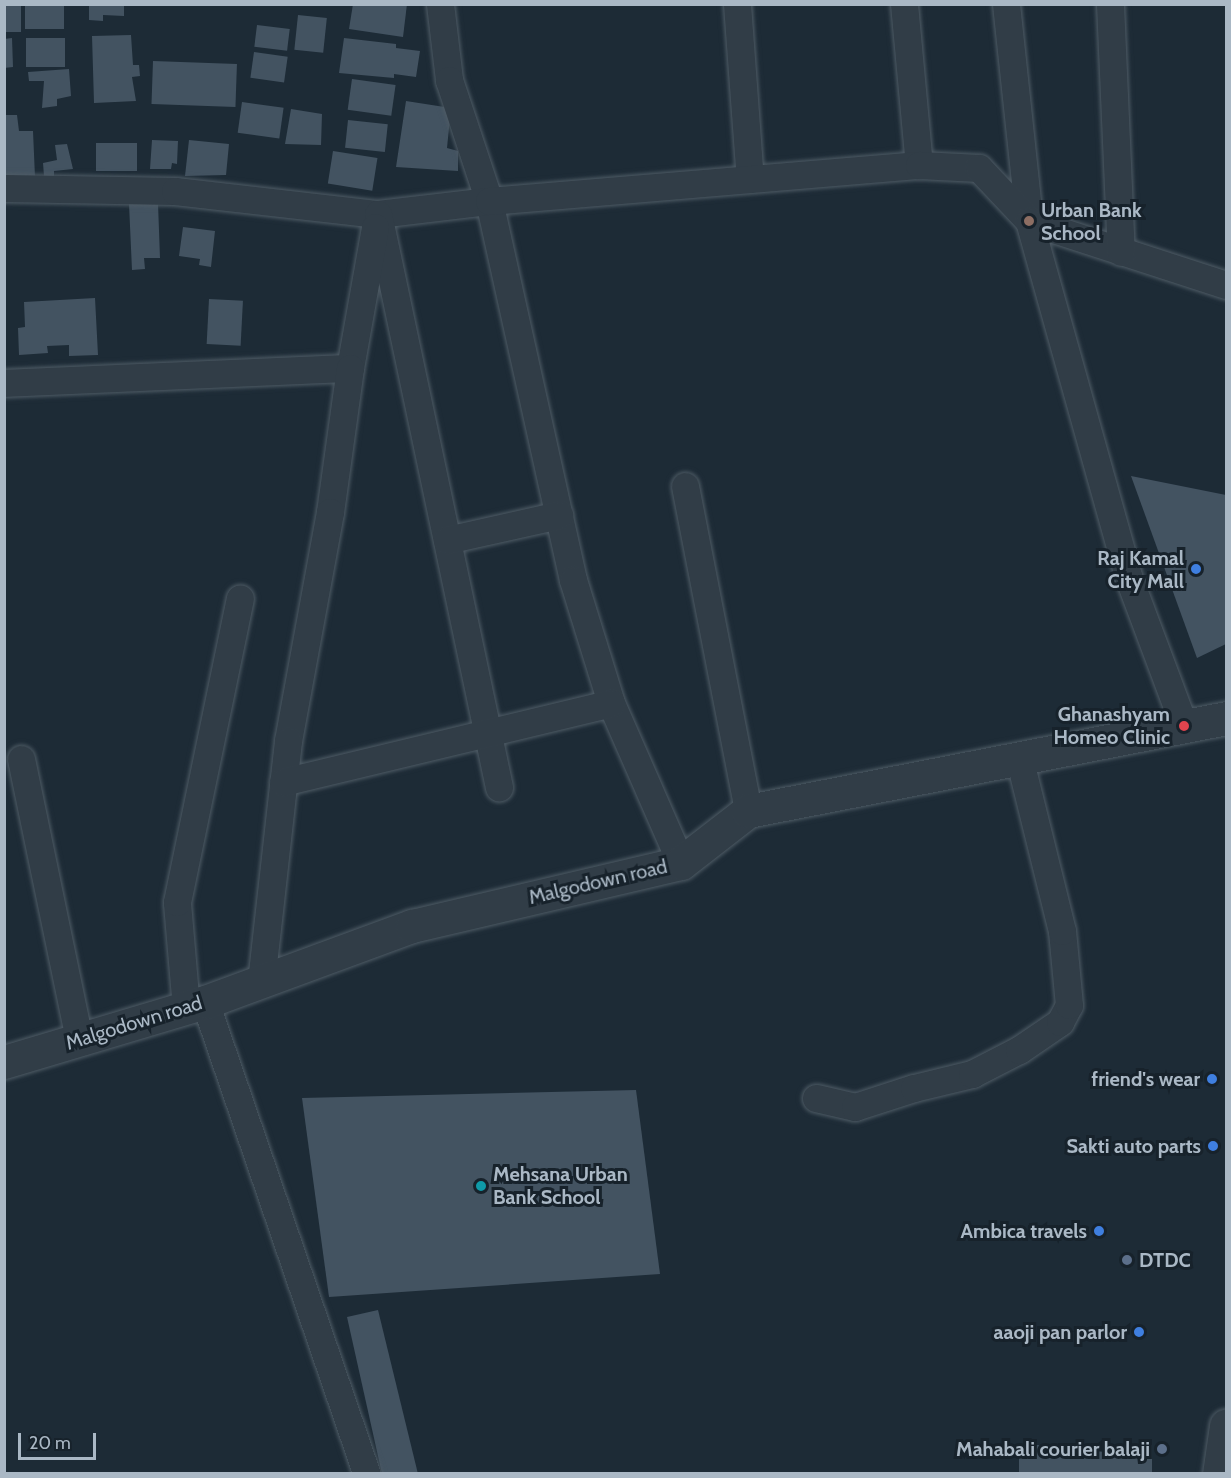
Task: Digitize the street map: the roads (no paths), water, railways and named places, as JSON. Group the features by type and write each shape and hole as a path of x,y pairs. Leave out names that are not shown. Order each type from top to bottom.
{"street":[{"path":"440,4 448,80 489,201 573,580 611,703 681,863"},
{"path":"737,4 750,178"},
{"path":"904,4 919,165"},
{"path":"1006,4 1029,221 1128,576 1184,726"},
{"path":"1110,4 1121,252"},
{"path":"4,188 175,191 378,214 489,201 919,165 979,168 1029,221 1227,285"},
{"path":"261,981 288,741 330,512 350,368 378,214"},
{"path":"378,214 499,787"},
{"path":"4,383 350,368"},
{"path":"685,486 748,811"},
{"path":"447,540 559,515"},
{"path":"240,598 177,902 195,1005 367,1473"},
{"path":"284,782 611,703"},
{"name":"Malgodown road","path":"4,1062 195,1005 412,926 681,863 748,811 1227,718"},
{"path":"816,1098 855,1107 914,1088 972,1074 1019,1050 1060,1022 1069,1005 1062,931 1019,757"},
{"path":"21,759 79,1040"},
{"path":"1219,1473 1227,1426"}],"place":[{"name":"Urban Bank School","path":"1029,221"},
{"name":"Raj Kamal City Mall","path":"1196,569"},
{"name":"Ghanashyam Homeo Clinic","path":"1184,726"},
{"name":"friend's wear","path":"1212,1079"},
{"name":"Sakti auto parts","path":"1213,1146"},
{"name":"Mehsana Urban Bank School","path":"481,1186"},
{"name":"Ambica travels","path":"1099,1231"},
{"name":"DTDC","path":"1127,1260"},
{"name":"aaoji pan parlor","path":"1139,1332"},
{"name":"Mahabali courier balaji","path":"1162,1449"}]}
